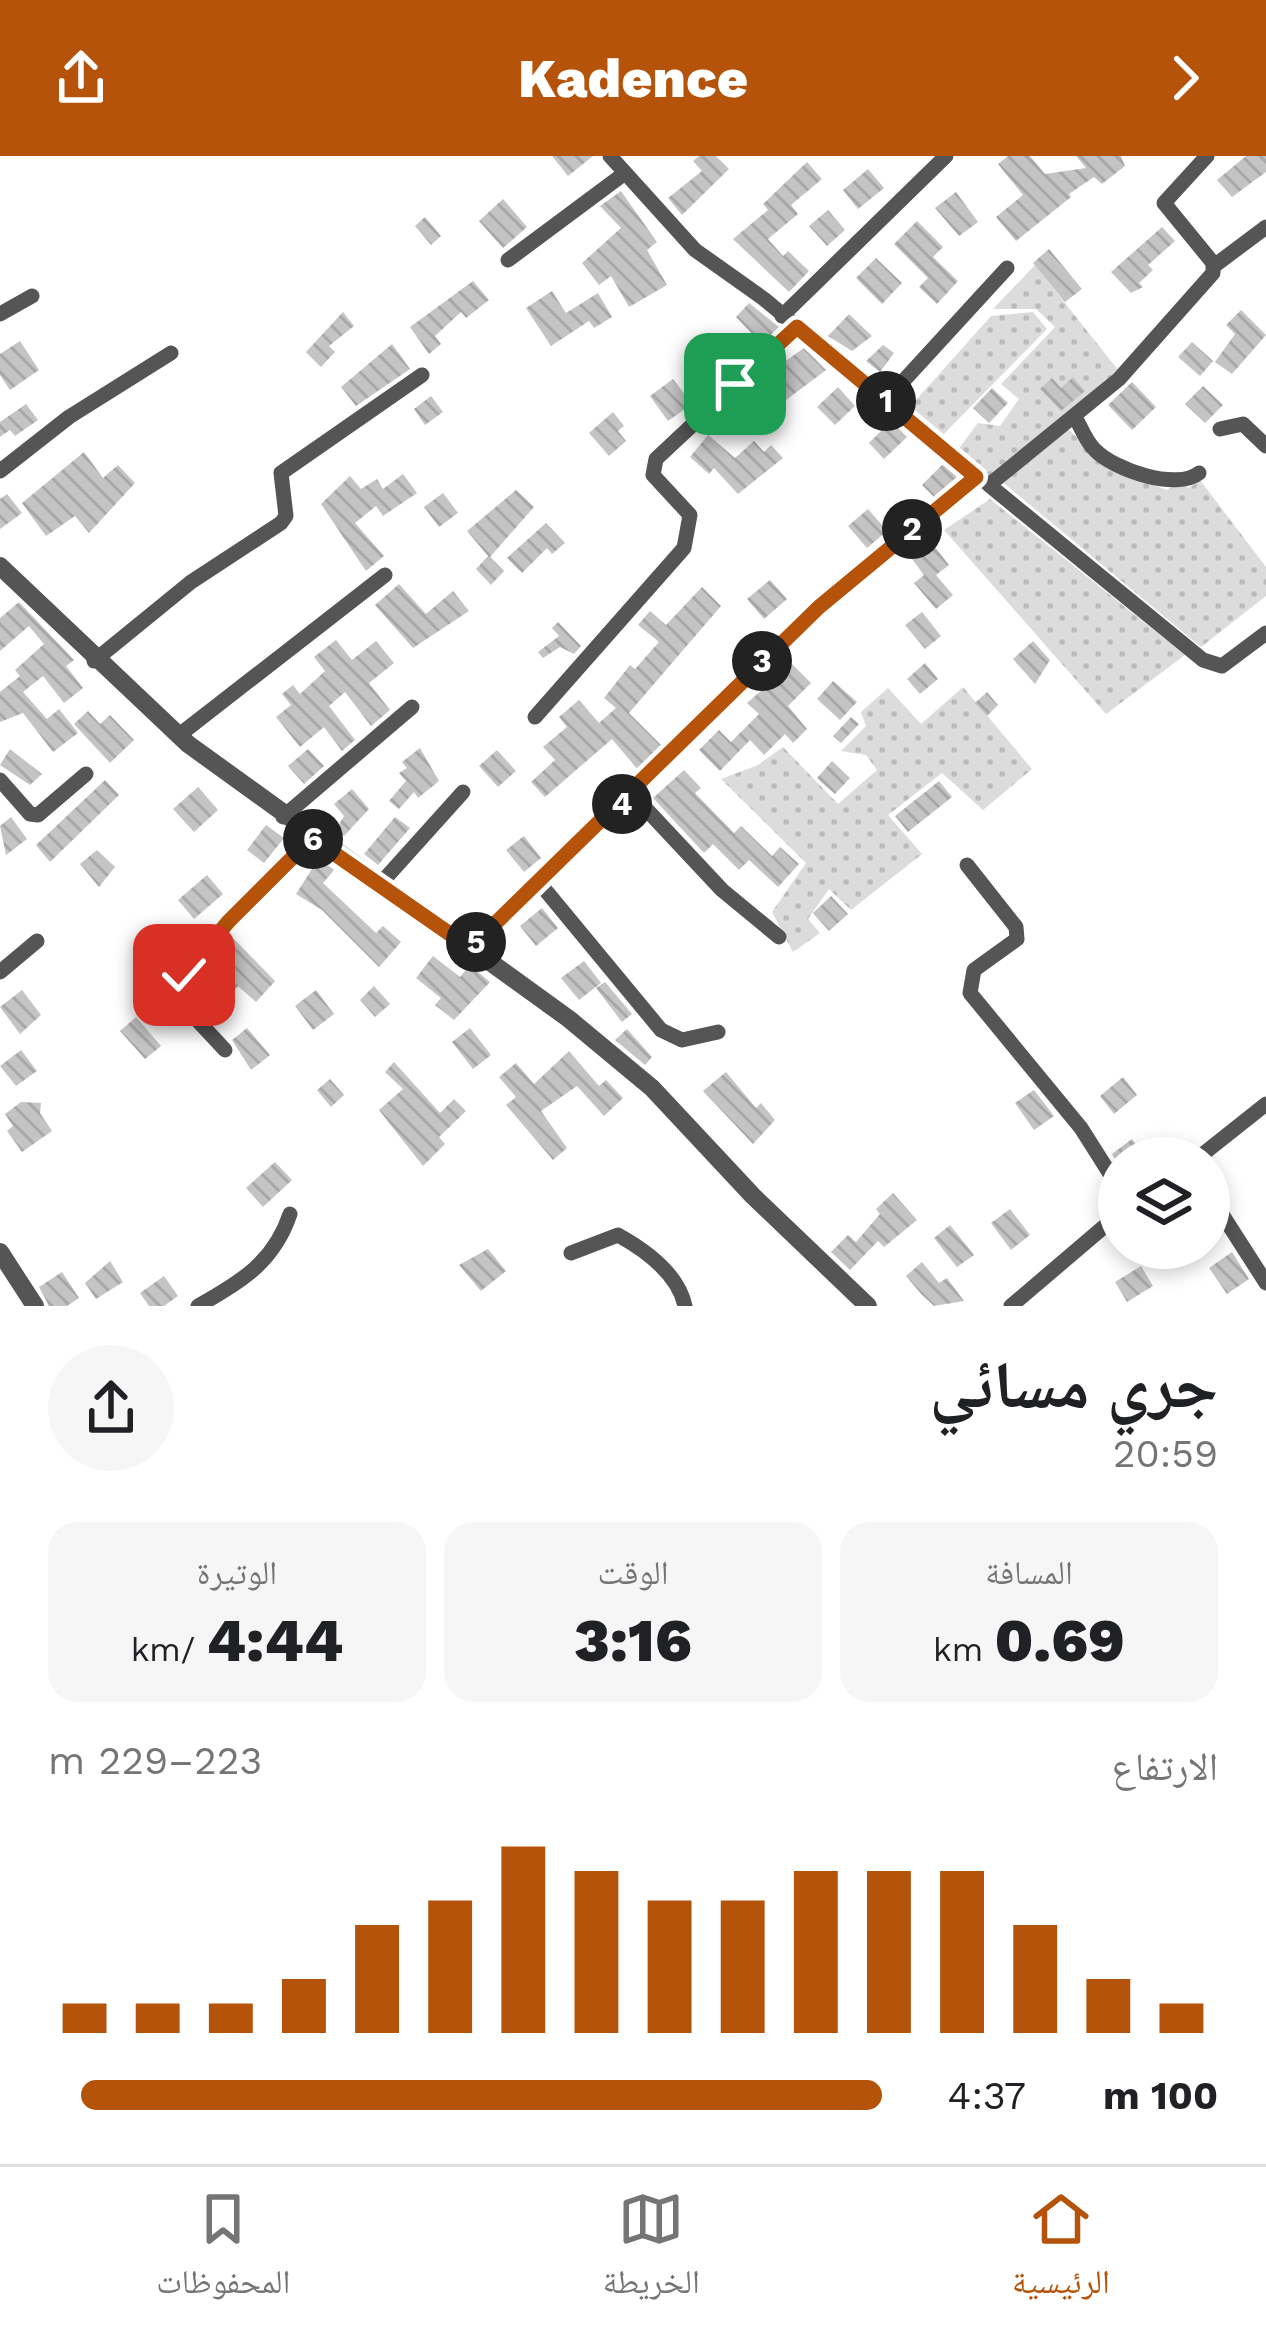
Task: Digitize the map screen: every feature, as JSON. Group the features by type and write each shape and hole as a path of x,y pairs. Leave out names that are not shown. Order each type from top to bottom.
{"street":[{"path":"610,156 695,250 797,327 1203,660 1222,666 1266,633"},
{"path":"782,316 946,156"},
{"path":"1208,156 1164,203 1214,266"},
{"path":"508,260 625,173"},
{"path":"470,948 632,795 722,698 819,607 982,481 1075,418 1119,380 1214,266 1266,227"},
{"path":"885,401 1007,268"},
{"path":"0,314 32,296"},
{"path":"536,717 684,548 690,515 653,475 656,459 797,327"},
{"path":"0,471 69,417 171,353"},
{"path":"94,661 191,581 281,524 286,516 281,473 422,375"},
{"path":"1075,418 1096,452 1113,460 1167,483 1188,482 1198,473"},
{"path":"1220,430 1243,424 1266,446"},
{"path":"0,566 94,661 178,736 283,818 382,882 652,1088 868,1306"},
{"path":"178,736 385,575"},
{"path":"283,818 412,707"},
{"path":"0,780 30,814 38,815 86,774"},
{"path":"382,882 463,792"},
{"path":"632,795 737,905 779,937"},
{"path":"225,1050 185,1010 173,994 176,986 228,922 312,838"},
{"path":"967,865 1016,927 1016,939 974,970 970,993 1098,1155"},
{"path":"537,880 661,1030 682,1040 718,1031"},
{"path":"0,972 37,941"},
{"path":"1224,1137 1266,1104"},
{"path":"199,1306 246,1279 279,1246 290,1214"},
{"path":"1230,1227 1266,1283"},
{"path":"1011,1306 1098,1232"},
{"path":"571,1253 617,1235 647,1252 668,1275 685,1306"},
{"path":"0,1252 35,1306"}],"shaded area":[{"path":"1035,265 1118,370 990,479 957,451 978,423 1000,426 1019,399 1001,384 1055,327 1036,309 993,309"},
{"path":"1033,312 1047,329 937,441 908,409 991,316"},
{"path":"1066,427 1110,468 1167,490 1179,483 1189,488 1200,480 1266,567 1266,596 1201,647 1000,480"},
{"path":"990,499 1185,655 1106,714 944,530"},
{"path":"963,687 1032,769 983,810 942,773 888,815 922,854 851,910 829,889 808,919 820,933 793,952 772,912 806,863 721,779 758,765 783,747 838,804 877,770 866,755 841,751 866,726 861,712 888,688 921,724"}],"building":[{"path":"552,156 593,156 568,176"},
{"path":"699,156 716,156 729,169 682,215 668,198 702,171 693,161"},
{"path":"1008,156 1030,156 1045,174 1086,168 1076,156 1121,156 1125,166 1102,184 1094,177 1069,194 1016,241 996,217 1023,195 998,164"},
{"path":"1246,156 1266,156 1266,172 1232,197 1217,180"},
{"path":"807,162 822,179 791,205 798,214 768,239 783,256 788,251 809,271 789,292 733,239 768,210 763,204"},
{"path":"868,169 884,188 858,209 843,190"},
{"path":"621,191 657,242 647,250 667,285 629,307 611,276 599,285 582,263 621,228 600,206"},
{"path":"956,192 978,222 959,236 935,208"},
{"path":"503,199 527,227 503,248 479,221"},
{"path":"828,210 845,230 827,246 809,226"},
{"path":"425,217 441,236 431,245 415,226"},
{"path":"917,221 943,247 933,257 958,281 937,304 919,287 928,278 894,244"},
{"path":"1162,227 1175,241 1148,265 1153,270 1139,283 1143,287 1131,293 1111,272"},
{"path":"1049,249 1082,289 1065,302 1033,263"},
{"path":"876,258 902,283 882,304 856,278"},
{"path":"473,281 489,300 466,318 461,312 435,336 441,344 429,354 410,327"},
{"path":"552,291 566,313 598,293 612,317 594,328 589,321 551,346 526,308"},
{"path":"749,303 779,327 754,351 761,343 736,317"},
{"path":"1241,310 1266,335 1232,374 1215,362 1235,334 1226,325"},
{"path":"343,312 354,326 329,346 335,352 321,367 306,352"},
{"path":"849,314 872,336 852,351 828,336"},
{"path":"20,341 39,370 10,390 0,375 0,354"},
{"path":"1192,342 1213,361 1200,376 1178,357"},
{"path":"392,344 410,369 356,406 341,387"},
{"path":"883,345 894,353 880,372 866,361"},
{"path":"804,348 826,370 786,400 766,378 783,356 787,360"},
{"path":"702,349 713,367 722,360 732,372 709,393 684,360"},
{"path":"1073,377 1085,391 1061,411 1040,389 1052,378 1061,388"},
{"path":"673,379 692,404 668,421 650,396"},
{"path":"1132,382 1156,407 1132,430 1108,405"},
{"path":"1203,386 1223,405 1205,423 1185,404"},
{"path":"838,387 855,406 835,425 817,407"},
{"path":"992,388 1008,403 989,423 973,408"},
{"path":"431,396 443,412 425,425 414,409"},
{"path":"749,396 766,417 747,433 730,412"},
{"path":"26,404 38,420 15,436 10,430 0,437 0,422"},
{"path":"613,412 624,426 618,431 626,441 609,456 589,433"},
{"path":"891,421 907,437 884,459 869,443"},
{"path":"708,435 735,458 754,441 764,452 771,445 783,458 738,494 714,468 709,474 690,457"},
{"path":"84,452 103,478 118,465 135,483 89,533 75,516 46,536 22,503"},
{"path":"943,464 957,477 934,497 922,485"},
{"path":"403,474 417,493 383,516 376,506 355,523 384,556 366,571 321,504 350,476 361,489 377,479 383,489"},
{"path":"516,490 534,507 490,557 504,571 491,585 476,569 488,556 467,531"},
{"path":"443,493 458,513 439,527 424,507"},
{"path":"7,494 22,513 0,529 0,499"},
{"path":"868,509 887,531 867,548 848,526"},
{"path":"546,523 565,543 552,554 547,548 522,573 507,558"},
{"path":"932,543 949,565 936,575 953,595 936,609 914,583 924,575 912,559"},
{"path":"770,580 787,599 764,619 747,599"},
{"path":"399,584 426,614 453,591 469,611 413,648 375,605"},
{"path":"702,587 721,606 629,713 662,746 639,771 612,739 545,797 531,782 555,760 543,747 567,727 559,717 579,700 599,723 616,708 604,698 630,665 635,669 659,642 638,625 650,611 666,625"},
{"path":"19,602 74,660 66,666 83,688 64,703 43,676 23,692 47,719 59,709 78,733 53,752 23,713 0,722 0,692 20,676 15,670 44,644 29,626 0,651 0,618"},
{"path":"922,612 941,636 925,649 905,625"},
{"path":"558,622 581,646 574,654 560,647 543,658 538,652 559,636 552,628"},
{"path":"336,640 352,660 376,641 394,663 369,683 390,710 371,726 345,692 329,706 355,740 342,751 324,727 300,747 276,717 291,705 282,694 293,685 300,694 325,671 314,657"},
{"path":"1033,641 1050,660 1035,684 1013,659"},
{"path":"925,663 938,679 920,694 907,679"},
{"path":"792,664 811,683 788,706 807,729 793,743 785,734 764,755 750,740 720,771 699,750 719,730 731,742 759,714 747,703"},
{"path":"833,681 857,702 840,720 817,699"},
{"path":"987,692 998,705 987,716 975,703"},
{"path":"88,711 100,724 110,715 134,740 110,763 74,724"},
{"path":"851,717 859,724 841,743 833,736"},
{"path":"420,748 439,781 418,798 414,792 399,809 389,801 406,781 399,773 407,768 402,762"},
{"path":"10,749 42,774 30,785 0,765"},
{"path":"308,749 324,766 304,784 288,766"},
{"path":"497,750 516,771 498,787 479,766"},
{"path":"832,761 850,778 835,794 817,778"},
{"path":"684,770 701,788 695,793 734,833 741,826 772,856 780,847 799,864 778,887 749,860 739,870 713,844 704,853 653,798"},
{"path":"105,780 119,795 50,862 36,845"},
{"path":"939,781 952,797 908,832 895,816"},
{"path":"198,787 218,810 194,832 173,809"},
{"path":"352,789 369,809 344,836 335,831 344,816 334,804"},
{"path":"11,817 27,839 6,855 0,826"},
{"path":"395,817 410,828 378,865 364,854"},
{"path":"266,825 284,838 264,863 247,850"},
{"path":"524,836 541,858 524,872 506,850"},
{"path":"97,850 115,867 99,887 80,864"},
{"path":"319,858 334,870 323,883 376,933 383,926 401,942 379,967 322,910 296,894"},
{"path":"207,875 223,894 194,919 178,900"},
{"path":"831,896 848,914 829,931 813,913"},
{"path":"542,908 558,928 536,946 520,926"},
{"path":"234,939 275,981 256,1002 238,986 210,1015 190,995 220,963 216,958"},
{"path":"433,956 460,977 470,965 490,982 454,1020 435,1005 441,998 416,978"},
{"path":"584,961 601,983 579,1000 561,978"},
{"path":"605,982 632,1014 622,1022 596,988"},
{"path":"374,986 390,1004 375,1017 360,1000"},
{"path":"22,990 41,1015 20,1034 0,1007"},
{"path":"316,990 334,1014 313,1030 295,1006"},
{"path":"136,1017 161,1046 145,1059 120,1031"},
{"path":"247,1028 270,1055 251,1070 232,1040"},
{"path":"470,1028 491,1055 473,1069 452,1042"},
{"path":"627,1029 652,1057 645,1065 615,1040"},
{"path":"21,1050 37,1071 16,1086 0,1066"},
{"path":"569,1051 599,1086 606,1080 623,1098 604,1116 577,1086 541,1111 567,1148 553,1160 506,1105 516,1097 499,1077 516,1063 534,1084"},
{"path":"394,1062 440,1113 454,1099 466,1111 439,1137 445,1144 423,1166 379,1110 403,1089 385,1072"},
{"path":"726,1072 756,1108 761,1103 775,1120 753,1144 703,1091"},
{"path":"1123,1077 1137,1095 1114,1114 1100,1096"},
{"path":"330,1079 344,1095 331,1107 317,1090"},
{"path":"1034,1090 1054,1116 1034,1130 1015,1103"},
{"path":"21,1102 41,1103 40,1113 52,1131 22,1152 7,1131 13,1126 5,1114"},
{"path":"275,1162 292,1180 263,1207 246,1188"},
{"path":"893,1193 917,1220 884,1247 878,1241 850,1270 831,1252 848,1235 856,1242 880,1214 876,1209"},
{"path":"1010,1209 1030,1235 1011,1250 991,1223"},
{"path":"950,1225 974,1255 957,1267 934,1238"},
{"path":"488,1249 506,1271 481,1291 459,1265"},
{"path":"1230,1253 1249,1279 1227,1294 1210,1269 1230,1269"},
{"path":"110,1261 123,1282 96,1299 85,1283"},
{"path":"922,1262 939,1283 947,1278 964,1301 934,1306 921,1294 906,1276"},
{"path":"1143,1269 1153,1286 1127,1302 1115,1282"},
{"path":"62,1272 79,1298 67,1306 49,1306 39,1287"},
{"path":"164,1276 178,1296 164,1306 149,1306 140,1293"}],"route":[{"path":"184,975 228,922 312,838 382,882 470,948 632,795 722,698 819,607 976,477 797,327 735,384"}]}
